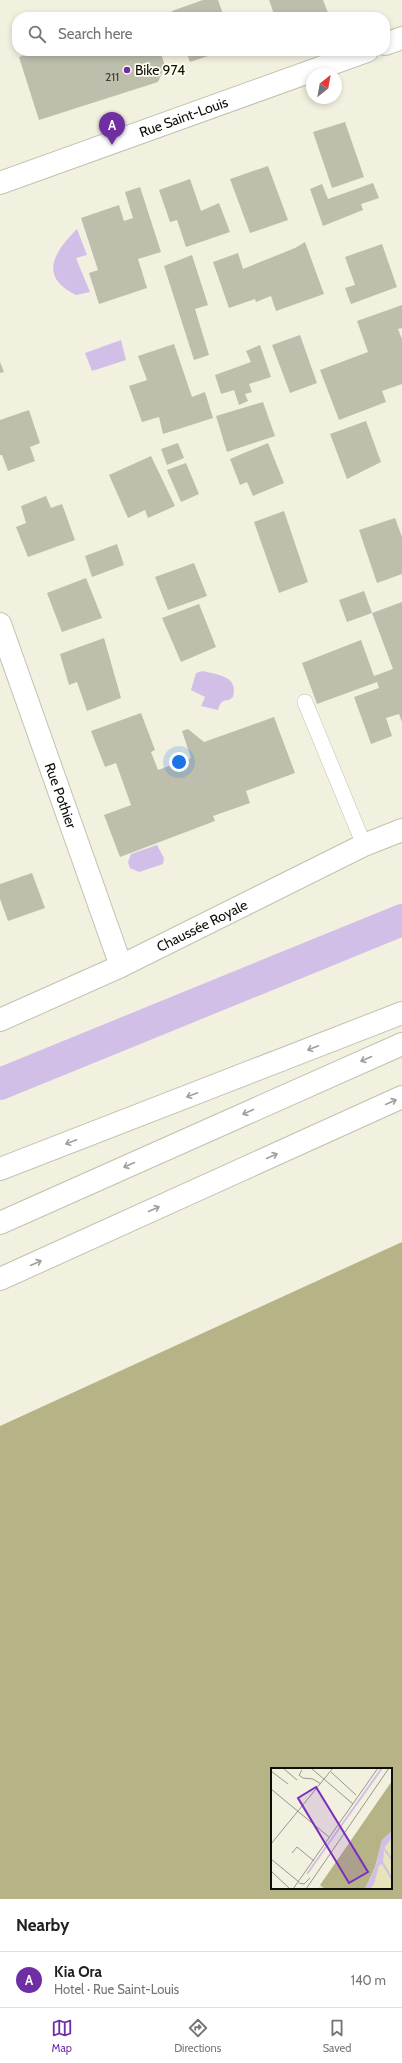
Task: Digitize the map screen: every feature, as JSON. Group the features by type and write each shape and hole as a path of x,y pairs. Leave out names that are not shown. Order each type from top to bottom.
{"main road":[{"path":"390,42 402,38"},
{"name":"Rue Saint-Louis","path":"0,183 353,56"},
{"name":"Rue Pothier","path":"0,624 121,966"},
{"name":"Chaussée Royale","path":"0,1020 121,966 364,845 402,830"},
{"path":"0,1169 402,1013"},
{"path":"0,1223 402,1044"},
{"path":"0,1279 402,1097"}],"lane":[{"path":"305,702 364,845"}],"shaded area":[{"path":"77,229 87,255 76,258 90,292 76,295 64,288 57,280 54,272 54,264 62,246"},
{"path":"121,340 126,360 92,371 85,353"},
{"path":"203,671 221,675 233,685 233,697 222,702 218,710 201,706 205,697 191,690 196,673"},
{"path":"157,845 164,858 163,864 139,872 130,868 128,862 131,854"},
{"path":"402,1242 402,1899 0,1899 0,1426"}],"building":[{"path":"203,0 218,0 222,12 172,12"},
{"path":"269,0 323,0 328,12 273,12"},
{"path":"162,56 165,66 158,82 39,120 19,57"},
{"path":"188,56 208,56 190,62"},
{"path":"345,122 364,177 332,188 313,132"},
{"path":"268,166 288,220 250,233 230,179"},
{"path":"190,179 201,211 219,203 230,232 186,247 177,220 170,222 159,190"},
{"path":"373,183 379,198 361,204 363,210 323,226 310,189 322,184 328,199"},
{"path":"140,187 161,252 138,259 147,288 99,304 89,273 98,270 81,218 119,205 124,221 133,218 125,192"},
{"path":"305,242 324,294 276,311 271,296 256,302 255,299 229,308 213,262 238,253 243,269 295,248"},
{"path":"382,244 397,287 351,304 345,288 355,285 345,257"},
{"path":"192,255 208,305 195,309 209,355 194,360 164,266"},
{"path":"402,305 402,328 398,329 402,339 402,384 382,391 386,402 339,420 320,370 368,352 357,321"},
{"path":"300,335 317,383 290,393 272,345"},
{"path":"174,344 192,397 205,392 213,418 163,434 159,417 142,422 129,386 147,380 138,356"},
{"path":"260,345 271,377 249,384 252,392 245,394 248,401 239,405 234,390 221,394 215,375 251,362 246,351"},
{"path":"0,362 4,372 0,373"},
{"path":"263,402 275,436 227,452 216,416"},
{"path":"29,410 40,443 30,447 35,461 8,471 2,455 0,455 0,420"},
{"path":"366,421 381,462 347,479 330,434"},
{"path":"178,443 184,458 167,465 161,449"},
{"path":"268,443 284,483 253,496 247,482 240,485 230,459"},
{"path":"151,456 175,506 148,518 145,510 128,518 109,475"},
{"path":"186,463 199,494 181,502 167,470"},
{"path":"46,496 51,508 62,504 75,540 28,557 16,527 26,523 21,506"},
{"path":"284,511 308,582 279,593 254,522"},
{"path":"395,518 402,537 402,574 377,583 359,530"},
{"path":"117,544 124,565 92,577 85,556"},
{"path":"194,563 207,596 168,610 155,577"},
{"path":"86,578 102,618 62,632 47,593"},
{"path":"364,591 372,613 347,622 339,600"},
{"path":"402,602 402,722 399,714 386,718 392,736 371,744 354,697 379,688 377,682 317,704 302,663 361,640 374,676 393,669 372,613"},
{"path":"199,604 216,647 181,662 162,618"},
{"path":"104,638 121,698 87,711 77,682 69,685 60,654"},
{"path":"141,713 155,750 151,752 158,770 191,758 182,731 188,729 204,742 274,717 295,773 246,791 250,803 213,816 215,821 120,857 104,815 131,805 116,763 105,767 91,731"},
{"path":"32,873 45,908 8,921 0,899 0,884"}],"waterway":[{"path":"0,1084 402,920"}],"place":[{"name":"Bike 974","path":"127,70"},
{"name":"Kia Ora","path":"112,145"}]}
